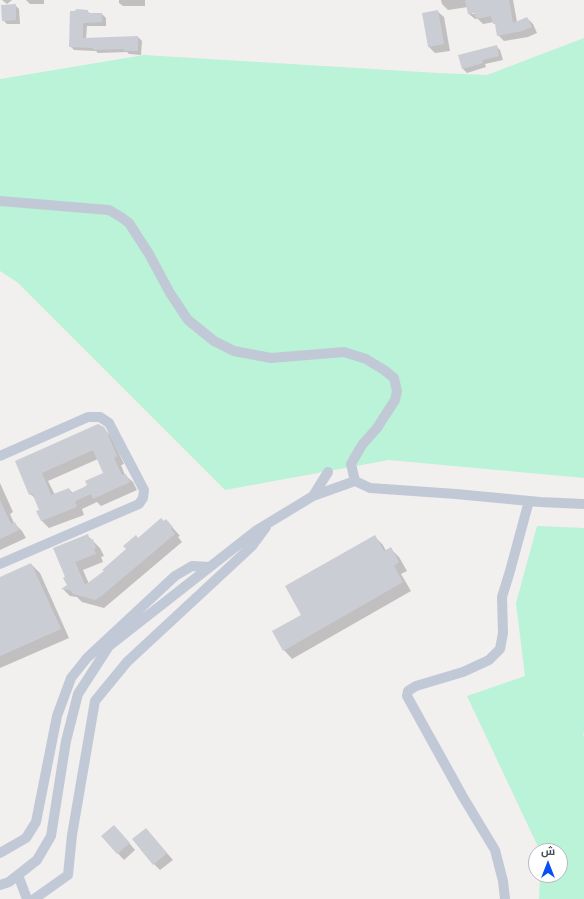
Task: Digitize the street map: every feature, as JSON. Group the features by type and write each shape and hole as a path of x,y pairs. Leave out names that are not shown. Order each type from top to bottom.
{"street":[{"path":"0,201 109,210 121,217 129,223 149,254 170,294 188,320 214,341 234,351 271,358 344,352 366,360 384,370 394,378 397,391 395,400 377,428 362,445 351,464 355,481"},
{"path":"0,456 88,417 100,417 109,423 144,490 143,498 139,504 0,564"},
{"path":"312,496 328,472"},
{"path":"0,885 10,882 37,860 51,836 66,740 78,694 109,646 257,530 312,496 355,481 370,488 584,504"},
{"path":"505,899 503,881 495,850 463,797 407,696 408,691 416,686 463,672 489,660 500,649 503,633 502,597 529,501"},
{"path":"34,899 68,874 72,835 95,701 127,662 252,546 271,521"},
{"path":"0,853 26,838 36,822 57,716 71,678 92,653 176,576 192,566 210,567"},
{"path":"18,875 27,899"}],"green space":[{"path":"584,38 584,478 389,460 225,490 17,282 0,271 0,79 144,55 487,75"},
{"path":"537,526 584,528 584,899 539,899 540,883 568,883 568,843 536,843 467,696 525,676 516,603"}],"building":[{"path":"465,0 509,0 513,23 527,17 532,27 522,31 497,36 495,24 493,24 491,16 476,19 475,13 468,14"},
{"path":"16,4 16,20 2,21 1,5"},
{"path":"76,9 88,10 88,13 102,13 102,22 83,23 83,38 138,36 138,51 124,51 124,49 93,50 93,48 69,47 70,11 75,11"},
{"path":"438,10 444,44 428,47 422,13"},
{"path":"497,45 499,56 482,60 483,63 462,69 458,55"},
{"path":"98,424 104,427 107,432 117,456 114,458 122,475 126,474 130,482 93,499 91,494 75,501 77,507 41,521 36,511 39,510 32,493 29,495 15,461","holes":["93,450 103,473 85,481 87,485 71,493 69,488 51,495 42,473"]},
{"path":"0,500 11,524 15,522 19,530 0,539"},
{"path":"161,518 164,521 166,519 173,527 171,529 175,534 96,600 73,594 70,590 61,589 67,585 63,578 65,577 53,548 88,534 90,540 93,539 96,554 75,562 85,585 104,571 102,570 126,549 123,546 136,535 138,538"},
{"path":"375,535 384,551 391,547 399,562 394,566 403,582 283,651 272,631 301,615 285,586"},
{"path":"31,563 61,629 0,656 0,577"},
{"path":"114,825 130,843 117,854 101,836"},
{"path":"146,828 167,853 153,865 132,839"}]}
